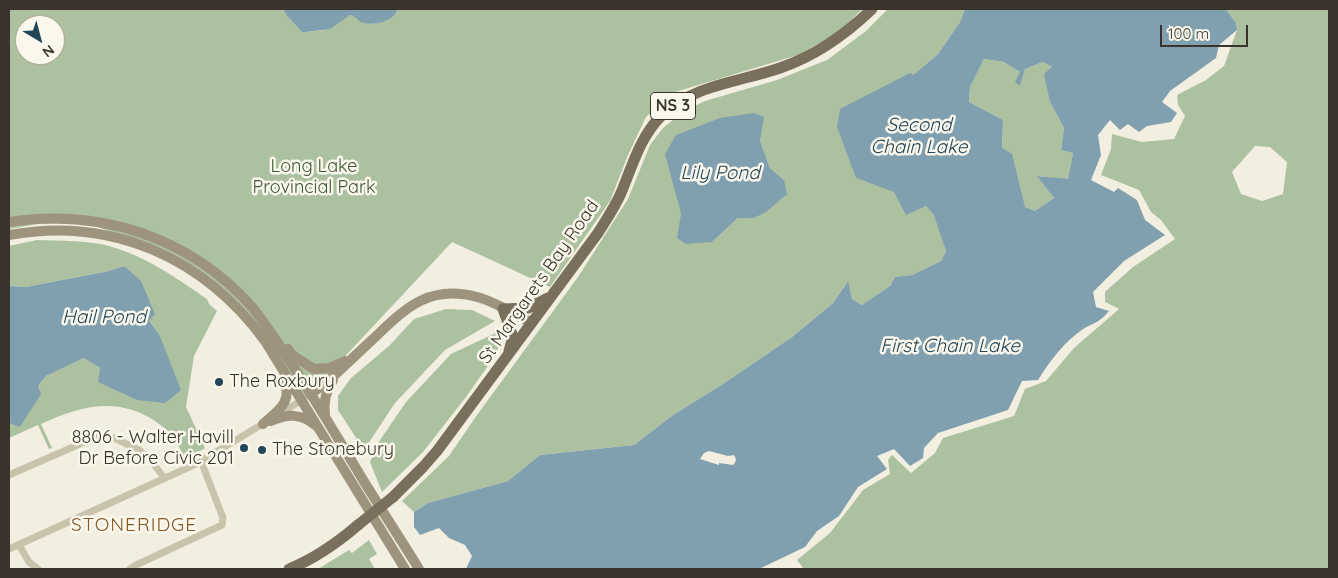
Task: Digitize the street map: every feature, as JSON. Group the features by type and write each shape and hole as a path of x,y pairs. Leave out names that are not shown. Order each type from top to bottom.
{"main road":[{"name":"St Margarets Bay Road","path":"289,569 321,553 342,539 393,497 423,468 509,356 598,233 620,196 646,137 665,113 681,101 701,92 779,68 813,54 844,34 872,9"},
{"path":"9,222 43,218 79,219 114,225 156,238 195,258 226,282 253,308 274,337 419,569"},
{"path":"9,235 49,230 83,232 116,237 148,247 178,262 220,290 255,328 405,569"},
{"path":"310,394 324,384 404,310 414,303 427,298 446,294 469,295 487,300 532,323"},
{"path":"503,309 528,308 544,302 553,294"},
{"path":"503,309 513,337 509,356"},
{"path":"274,337 292,356 314,369 329,368 354,357"},
{"path":"327,420 324,404 328,388 354,357"},
{"path":"263,424 279,410 287,396 286,383 278,364"},
{"path":"263,424 282,416 296,415 311,421 319,429"}],"street":[{"path":"9,550 201,461 310,394"},
{"path":"9,475 96,437 114,438 139,450 151,460 164,478"},
{"path":"130,569 222,525 223,518 201,461"},
{"path":"19,545 28,562 38,569"}],"green space":[{"name":"Long Lake Provincial Park","path":"9,9 283,9 302,32 306,32 324,30 350,15 364,23 379,23 389,19 398,9 862,9 839,32 798,55 675,92 646,117 628,155 610,201 550,287 452,242 305,399 223,291 132,239 98,227 73,223 38,224 9,229"},
{"path":"888,9 965,9 960,22 938,54 913,75 856,178 909,197 928,208 938,222 946,251 941,261 912,275 895,277 890,286 862,305 852,299 847,282 833,303 792,337 673,415 634,445 540,455 508,481 428,503 414,512 402,501 449,456 578,277 628,199 650,145 663,128 684,111 705,101 777,80 827,60 866,31","holes":["760,141 770,168 784,180 754,218 738,218 712,242 678,238 681,213"]},
{"path":"1226,9 1329,9 1329,569 804,569 797,560 830,533 863,490 890,474 888,460 892,455 911,473 935,453 943,438 1014,416 1025,389 1046,381 1074,348 1119,309 1105,302 1105,292 1133,267 1175,239 1161,220 1151,212 1139,190 1101,175 1111,149 1112,134 1142,142 1174,139 1185,116 1178,105 1177,95 1206,80 1224,66 1237,30 1236,23","holes":["1255,146 1270,147 1287,162 1283,194 1262,201 1241,194 1232,172"]},
{"path":"984,59 1004,62 1020,72 1020,86 1025,69 1043,62 1052,67 1050,102 1064,128 1061,150 1073,153 1068,180 1038,176 1054,198 1035,211 1025,207 1002,148 1003,120 969,102 970,87"},
{"path":"37,240 92,243 109,246 136,256 172,275 207,299 209,304 217,311 194,356 186,407 205,448 185,460 173,436 161,425 141,413 113,406 98,406 70,412 41,424 52,448 49,449 38,425 9,438 9,423 20,426 38,386 46,376 84,358 100,368 159,334 149,321 124,266 109,271 26,287 9,286 9,246"},
{"path":"446,309 472,310 495,321 445,350 395,403 364,450 338,410 338,396 351,378 389,346 414,319"},
{"path":"502,330 497,353 466,397 423,452 382,492 370,462 378,443 406,402 451,354"},
{"path":"369,540 377,554 369,559 375,569 318,569 349,550 352,553"}],"water":[{"path":"283,9 398,9 393,17 384,22 364,23 350,15 330,29 302,32"},
{"name":"First Chain Lake","path":"965,9 1226,9 1236,23 1237,30 1219,45 1216,58 1170,91 1162,102 1177,113 1171,122 1147,126 1139,132 1128,124 1120,130 1110,120 1098,135 1101,155 1091,180 1114,192 1118,188 1137,200 1145,220 1165,235 1124,261 1093,292 1096,307 1109,311 1100,320 1083,329 1070,340 1038,380 1022,381 1008,410 938,433 924,448 923,458 910,466 894,449 877,456 887,469 858,487 839,516 817,531 805,547 759,569 466,569 472,556 465,545 449,538 439,528 420,535 414,527 414,512 428,503 508,481 540,455 634,445 673,415 792,337 833,303 848,281 852,299 862,305 890,286 895,277 912,275 941,261 946,251 934,215 926,206 906,215 894,192 856,178 837,127 840,109 910,73 913,75 938,54 960,22","holes":["984,59 1004,62 1020,72 1015,82 1020,86 1025,69 1043,62 1052,67 1044,74 1050,102 1064,128 1061,150 1073,153 1068,179 1037,176 1054,198 1035,211 1025,207 1012,154 1002,148 1003,120 969,102 970,87","709,451 728,456 734,455 735,463 733,465 719,463 719,465 700,459 704,453"]},
{"name":"Lily Pond","path":"754,113 764,117 760,141 770,168 784,180 787,194 766,212 754,218 738,218 712,242 686,244 677,238 681,213 665,154 676,135 720,118"},
{"name":"Hail Pond","path":"124,266 141,281 155,314 149,321 159,334 181,390 165,403 137,400 98,382 100,368 84,358 46,376 38,386 41,394 20,427 9,423 9,286 26,287 109,271"}],"place":[{"name":"The Roxbury","path":"219,382"},
{"name":"8806 - Walter Havill Dr Before Civic 201","path":"244,448"},
{"name":"The Stonebury","path":"262,450"}],"district":[{"name":"STONERIDGE","path":"134,525"}],"water label":[{"name":"Second Chain Lake","path":"919,136"}]}
